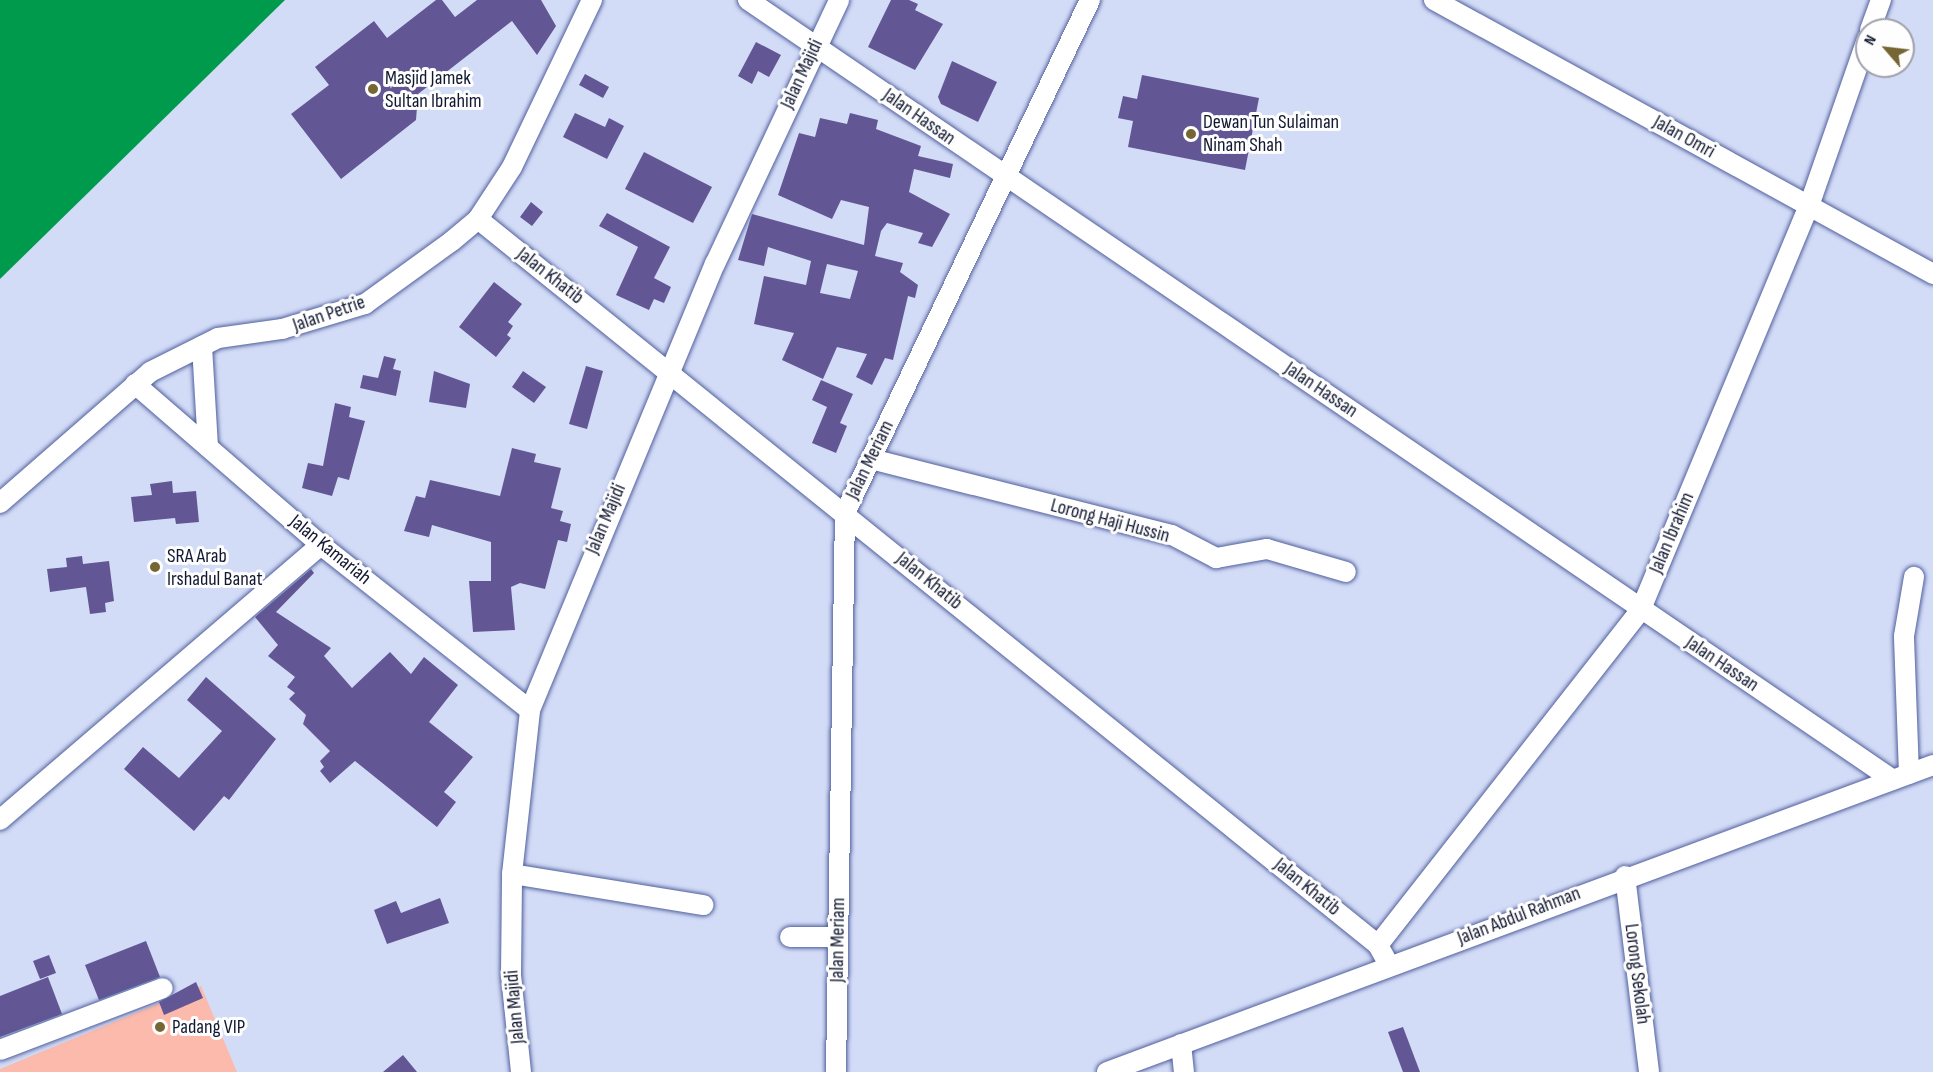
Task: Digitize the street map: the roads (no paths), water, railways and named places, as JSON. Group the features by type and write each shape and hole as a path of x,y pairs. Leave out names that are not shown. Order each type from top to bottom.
{"street":[{"name":"Jalan Petrie","path":"0,503 135,384 202,346 316,321 365,304 478,219 512,167 592,0"},
{"name":"Jalan Hassan","path":"748,0 1641,609 1901,777"},
{"name":"Jalan Majidi","path":"521,1072 511,975 512,874 530,710 670,370 815,44 839,0"},
{"name":"Jalan Meriam","path":"836,1072 845,513 1090,0"},
{"name":"Jalan Omri","path":"1434,0 1933,274"},
{"path":"1874,18 1881,0"},
{"name":"Jalan Ibrahim","path":"1378,945 1641,609 1809,206 1855,74"},
{"name":"Jalan Khatib","path":"478,219 670,370 1378,945"},
{"path":"202,346 208,447"},
{"name":"Jalan Kamariah","path":"135,384 321,545 530,710"},
{"name":"Lorong Haji Hussin","path":"871,459 1172,535 1216,558 1267,549 1346,572"},
{"path":"0,820 321,545"},
{"path":"1901,777 1904,636 1914,577"},
{"name":"Jalan Abdul Rahman","path":"1107,1072 1625,876 1933,765"},
{"path":"512,874 704,905"},
{"name":"Lorong Sekolah","path":"1625,876 1649,1072"},
{"path":"790,937 838,937"},
{"path":"1378,945 1389,965"},
{"path":"0,1050 163,988"},
{"path":"1181,1044 1184,1072"}],"place":[{"name":"Masjid Jamek Sultan Ibrahim","path":"373,89"},
{"name":"Dewan Tun Sulaiman Ninam Shah","path":"1191,134"},
{"name":"SRA Arab Irshadul Banat","path":"155,567"},
{"name":"Padang VIP","path":"160,1027"}]}
